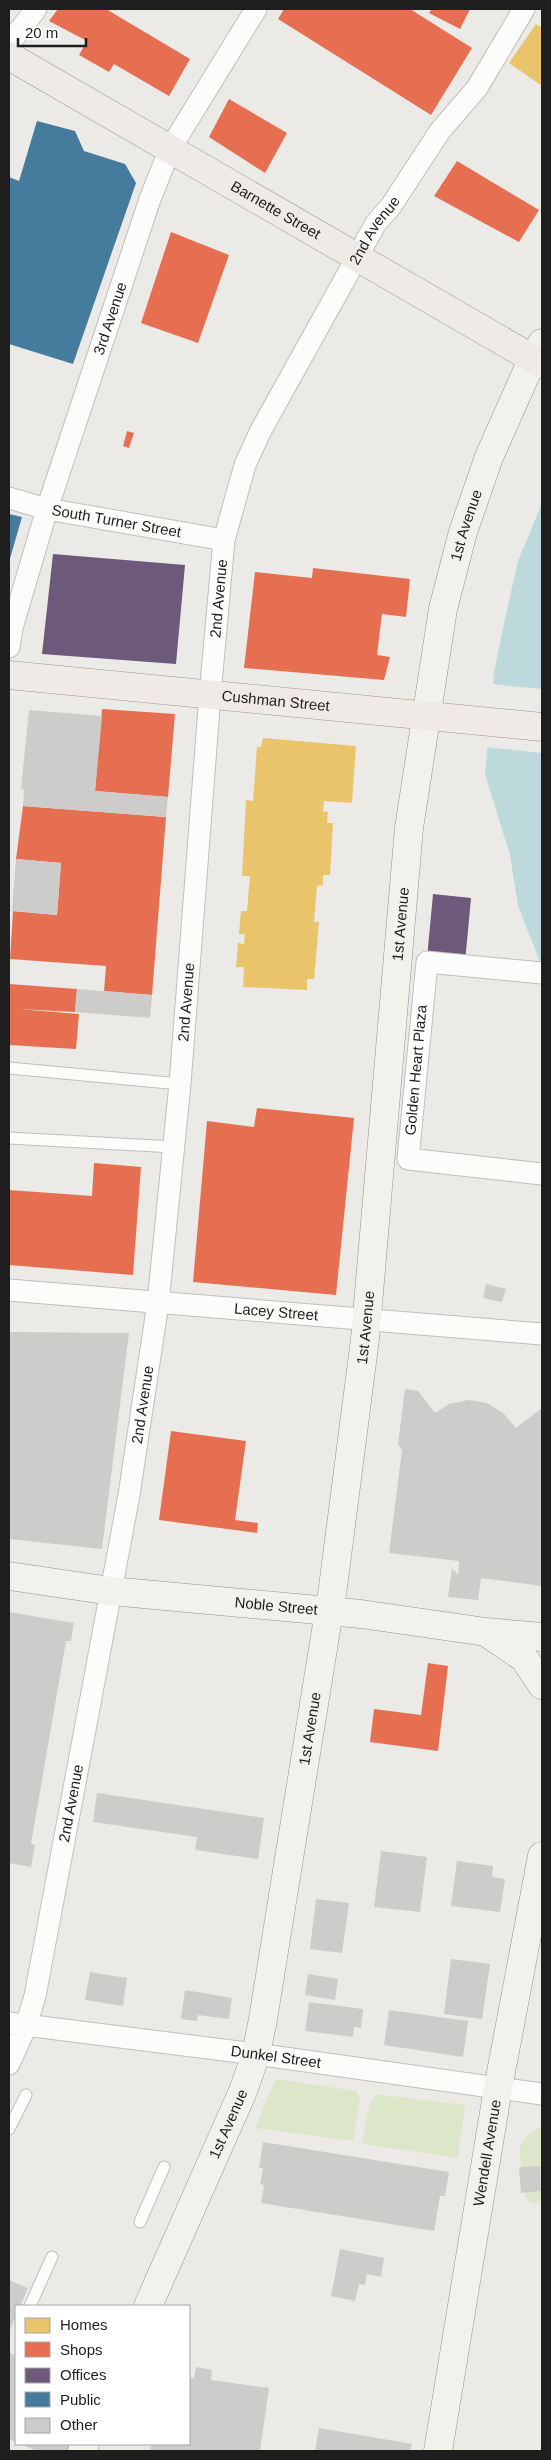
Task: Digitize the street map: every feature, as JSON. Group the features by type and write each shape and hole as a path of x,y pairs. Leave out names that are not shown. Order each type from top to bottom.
{"main road":[{"name":"Barnette Street","path":"9,56 358,256 539,355"},
{"name":"1st Avenue","path":"148,2305 242,2092 256,2054 265,2010 328,1611 368,1320 389,1038 409,828 425,716 443,609 463,532 489,457 539,355"},
{"name":"Cushman Street","path":"9,674 542,727"},
{"name":"Noble Street","path":"9,1576 111,1591 361,1614 486,1632 542,1637"},
{"path":"486,1632 524,1658 542,1685"},
{"name":"Wendell Avenue","path":"438,2451 498,2088 542,1856"}],"street":[{"path":"9,44 36,9"},
{"name":"3rd Avenue","path":"9,647 12,628 47,509 150,199 170,149 256,9"},
{"name":"2nd Avenue","path":"9,2064 18,2025 35,1996 129,1495 158,1303 180,1084 224,540 245,465 260,432 376,223 390,206 440,131 477,88 524,9"},
{"name":"South Turner Street","path":"9,498 47,509 224,540"},
{"name":"Golden Heart Plaza","path":"542,973 426,962 408,1159 542,1174"},
{"name":"Lacey Street","path":"9,1290 542,1334"},
{"name":"Dunkel Street","path":"18,2025 256,2054 542,2094"}],"lane":[{"path":"9,1068 180,1084"},
{"path":"9,1138 174,1147"},
{"path":"9,2129 26,2095"},
{"path":"140,2222 164,2166"},
{"path":"30,2305 52,2257"}],"green space":[{"path":"276,2079 356,2091 360,2098 353,2141 255,2128"},
{"path":"375,2094 465,2105 458,2158 362,2144 369,2106"},
{"path":"542,2127 542,2199 534,2204 527,2200 525,2193 541,2191 540,2166 522,2167 520,2154 526,2137"}],"water":[{"path":"542,503 542,967 518,906 510,855 485,774 494,672 505,619 518,561"}],"pier":[{"path":"491,684 542,689 542,753 485,747"}],"building: Homes":[{"path":"536,24 542,28 542,86 509,63"},
{"path":"263,738 356,746 352,803 324,801 323,811 328,812 327,823 333,823 330,875 323,875 323,885 317,886 314,922 319,922 314,979 307,979 307,990 243,987 244,967 236,967 238,943 244,944 245,934 239,934 241,911 247,911 250,876 242,876 246,800 253,801 257,747 261,747"}],"building: Shops":[{"path":"58,9 106,9 190,59 169,96 114,64 109,72 79,55 87,41 49,21"},
{"path":"284,9 410,9 472,48 431,115 278,19"},
{"path":"432,9 470,9 460,29 429,13"},
{"path":"229,99 287,133 265,173 209,137"},
{"path":"457,161 539,210 519,242 434,196"},
{"path":"171,232 229,255 198,343 141,323"},
{"path":"127,431 134,433 129,448 123,446"},
{"path":"313,568 410,579 406,617 382,614 377,655 390,657 384,680 244,668 255,572 312,578"},
{"path":"102,709 175,714 168,797 95,791"},
{"path":"23,806 166,817 152,995 104,991 106,966 10,959 13,911 57,915 61,863 16,859"},
{"path":"9,984 77,989 75,1012 18,1009 79,1014 76,1049 9,1045"},
{"path":"257,1108 354,1118 336,1295 193,1282 207,1121 254,1127"},
{"path":"94,1163 141,1167 133,1275 9,1265 9,1190 92,1196"},
{"path":"171,1431 246,1441 235,1520 258,1523 257,1533 159,1520"},
{"path":"428,1663 448,1666 438,1751 370,1742 374,1709 421,1715"}],"building: Offices":[{"path":"53,554 185,565 176,664 42,654"},
{"path":"433,894 471,898 465,962 427,958"}],"building: Public":[{"path":"37,121 75,131 84,151 125,164 136,183 73,364 9,344 9,177 19,181"},
{"path":"9,514 22,517 9,562"}],"building: Other":[{"path":"29,710 102,716 95,791 168,797 166,817 23,806 24,790 21,789"},
{"path":"16,859 61,863 57,915 12,911"},
{"path":"77,989 152,995 150,1018 75,1012"},
{"path":"486,1284 506,1289 502,1302 483,1298"},
{"path":"9,1332 129,1333 102,1549 9,1539"},
{"path":"405,1389 418,1391 435,1413 449,1404 468,1400 487,1403 503,1413 516,1428 542,1408 542,1586 481,1578 478,1600 448,1597 452,1568 458,1575 459,1561 389,1553 402,1450 398,1444"},
{"path":"9,1612 74,1623 71,1641 66,1641 31,1844 35,1845 31,1867 9,1863"},
{"path":"97,1793 264,1818 258,1859 195,1850 197,1837 93,1822"},
{"path":"381,1851 427,1857 420,1912 374,1907"},
{"path":"457,1861 493,1866 492,1877 505,1879 500,1912 451,1906"},
{"path":"316,1899 349,1903 342,1953 310,1949"},
{"path":"451,1959 490,1964 482,2019 444,2014"},
{"path":"90,1972 127,1978 123,2006 85,2000"},
{"path":"308,1974 338,1979 335,2000 305,1995"},
{"path":"185,1990 232,1998 229,2019 198,2015 197,2021 181,2019"},
{"path":"309,2002 363,2009 361,2028 354,2027 353,2037 305,2031"},
{"path":"389,2010 468,2021 463,2057 384,2045"},
{"path":"263,2142 449,2172 445,2196 440,2196 434,2231 261,2203 264,2185 260,2184 263,2168 259,2168"},
{"path":"540,2166 541,2191 521,2193 519,2167"},
{"path":"340,2249 384,2258 381,2277 367,2274 365,2285 359,2284 355,2301 331,2296"},
{"path":"9,2280 28,2288 20,2305 15,2305 15,2317 9,2332"},
{"path":"9,2352 15,2355 15,2442 9,2439"},
{"path":"196,2367 212,2370 211,2380 269,2388 260,2451 150,2451 151,2445 190,2445 190,2377 194,2378"},
{"path":"319,2428 412,2444 410,2451 315,2451"},
{"path":"22,2445 74,2445 71,2451 37,2451"}]}
